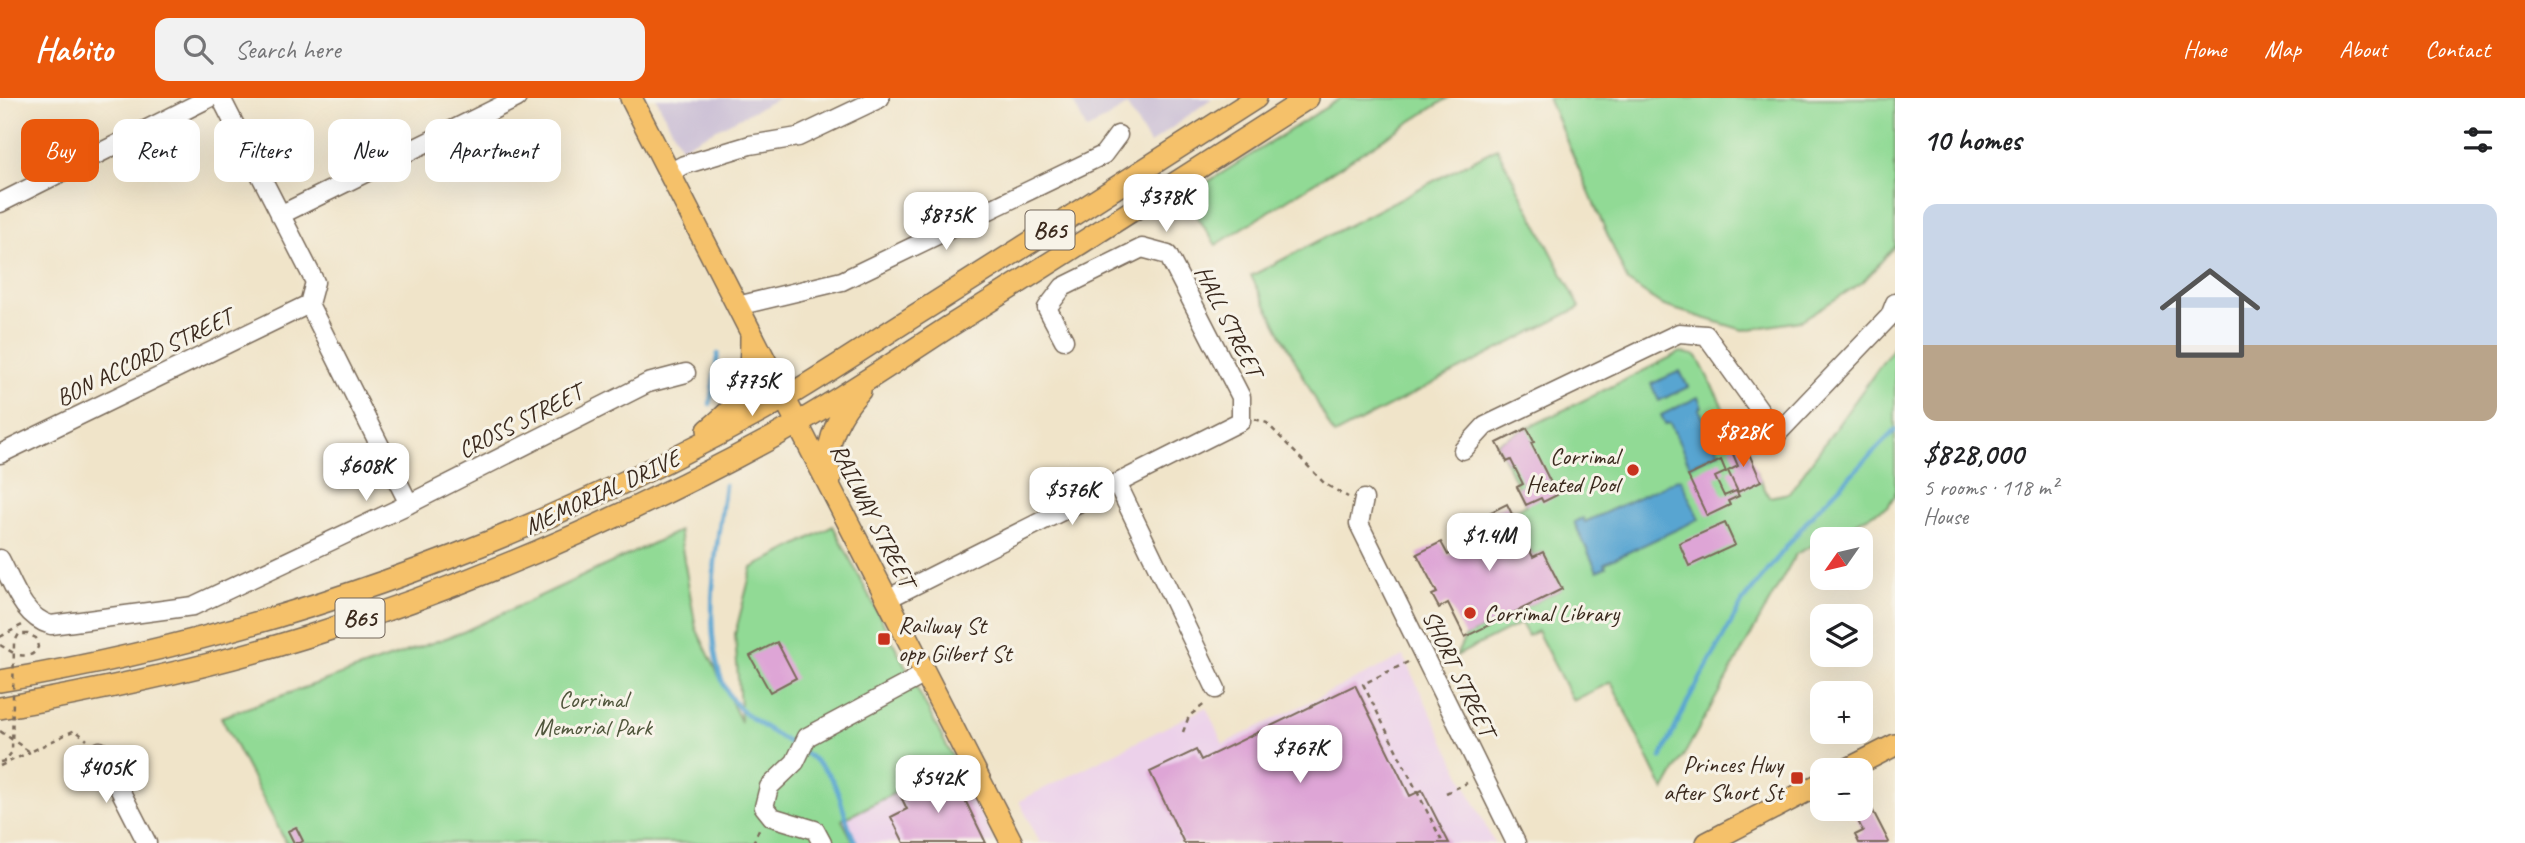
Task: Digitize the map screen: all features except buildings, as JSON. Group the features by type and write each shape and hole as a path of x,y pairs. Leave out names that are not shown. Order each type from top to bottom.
{"main road":[{"name":"RAILWAY STREET","path":"631,98 1012,843"},
{"name":"MEMORIAL DRIVE","path":"0,681 139,653 289,614 461,554 576,505 670,460 785,397 1256,98"},
{"name":"MEMORIAL DRIVE","path":"0,708 76,694 220,661 305,637 476,576 618,515 703,474 798,423 1308,98"},
{"path":"670,460 722,419 745,391 750,375 751,333"},
{"path":"832,493 827,460 832,436 849,402 875,374"},
{"path":"1870,758 1895,745"},
{"path":"1707,843 1810,789"}],"street":[{"path":"0,204 209,98"},
{"path":"221,98 315,282 309,304 409,504"},
{"path":"280,215 517,98"},
{"path":"669,173 684,165 750,145 798,137 880,98"},
{"path":"737,306 842,281 1103,155 1118,135"},
{"name":"HALL STREET","path":"1064,340 1046,308 1063,287 1142,248 1168,255 1241,397 1241,418"},
{"path":"1463,450 1486,426 1679,333 1706,335 1777,434 1890,316 1895,303"},
{"name":"BON ACCORD STREET","path":"0,454 309,304"},
{"name":"CROSS STREET","path":"26,610 41,623 51,625 193,606 409,504 648,383 686,373"},
{"path":"887,599 1241,418"},
{"path":"1116,483 1216,689"},
{"name":"SHORT STREET","path":"1364,502 1359,524 1516,843"},
{"path":"0,559 26,610"},
{"path":"822,843 815,830 772,817 764,807 769,787 795,762 807,737 925,674"},
{"path":"100,751 147,843"}],"path":[{"path":"1241,418 1267,423 1325,484 1364,502"},
{"path":"0,637 23,625 26,610"},
{"path":"0,645 17,655 29,656 35,653 38,647 36,638 28,634 19,634 14,643 12,752 0,764"},
{"path":"1408,662 1363,684 1443,843"},
{"path":"1184,732 1189,716 1206,703 1216,689"},
{"path":"0,764 75,730 100,751"},
{"path":"0,731 30,752"},
{"path":"1446,793 1467,783"}],"shaded area":[{"path":"656,98 779,98 681,147"},
{"path":"1071,98 1212,98 1150,144 1127,106 1087,130"},
{"path":"1403,656 1494,843 1040,843 1019,801 1206,707 1223,744"},
{"path":"955,762 995,843 854,843 842,820"}],"green space":[{"path":"1341,98 1448,98 1216,245 1184,197"},
{"path":"1548,98 1895,98 1895,246 1863,282 1800,321 1743,330 1664,306 1628,282"},
{"path":"1497,148 1580,307 1334,435 1251,276"},
{"path":"1895,342 1895,495 1888,506 1848,527 1810,527 1810,547 1796,554 1664,791 1611,682 1573,701 1537,631 1528,636 1521,623 1456,656 1465,637 1561,589 1543,552 1533,557 1511,512 1526,505 1497,443 1681,352 1697,356 1769,497 1789,493"},
{"name":"Corrimal Memorial Park","path":"833,526 955,762 842,820 854,843 286,843 221,717 463,632 679,531 696,628 741,722 735,634 752,568"}],"water":[{"path":"1680,371 1688,387 1659,401 1651,384"},
{"path":"1698,397 1702,407 1699,409 1719,452 1690,466 1670,423 1665,424 1661,415"},
{"path":"1680,478 1699,519 1605,563 1606,567 1597,571 1574,522 1583,518 1585,522"}],"waterway":[{"path":"710,404 718,354"},
{"path":"1661,758 1687,703 1743,601 1812,515 1895,430"},
{"path":"725,485 712,602 717,663 726,689 740,709 798,748"},
{"path":"805,753 828,773 834,783 856,843"}],"place":[{"name":"Corrimal Heated Pool","path":"1633,470"},
{"name":"Corrimal Library","path":"1470,613"},
{"name":"Railway St opp Gilbert St","path":"884,639"},
{"name":"Princes Hwy after Short St","path":"1797,778"}]}
